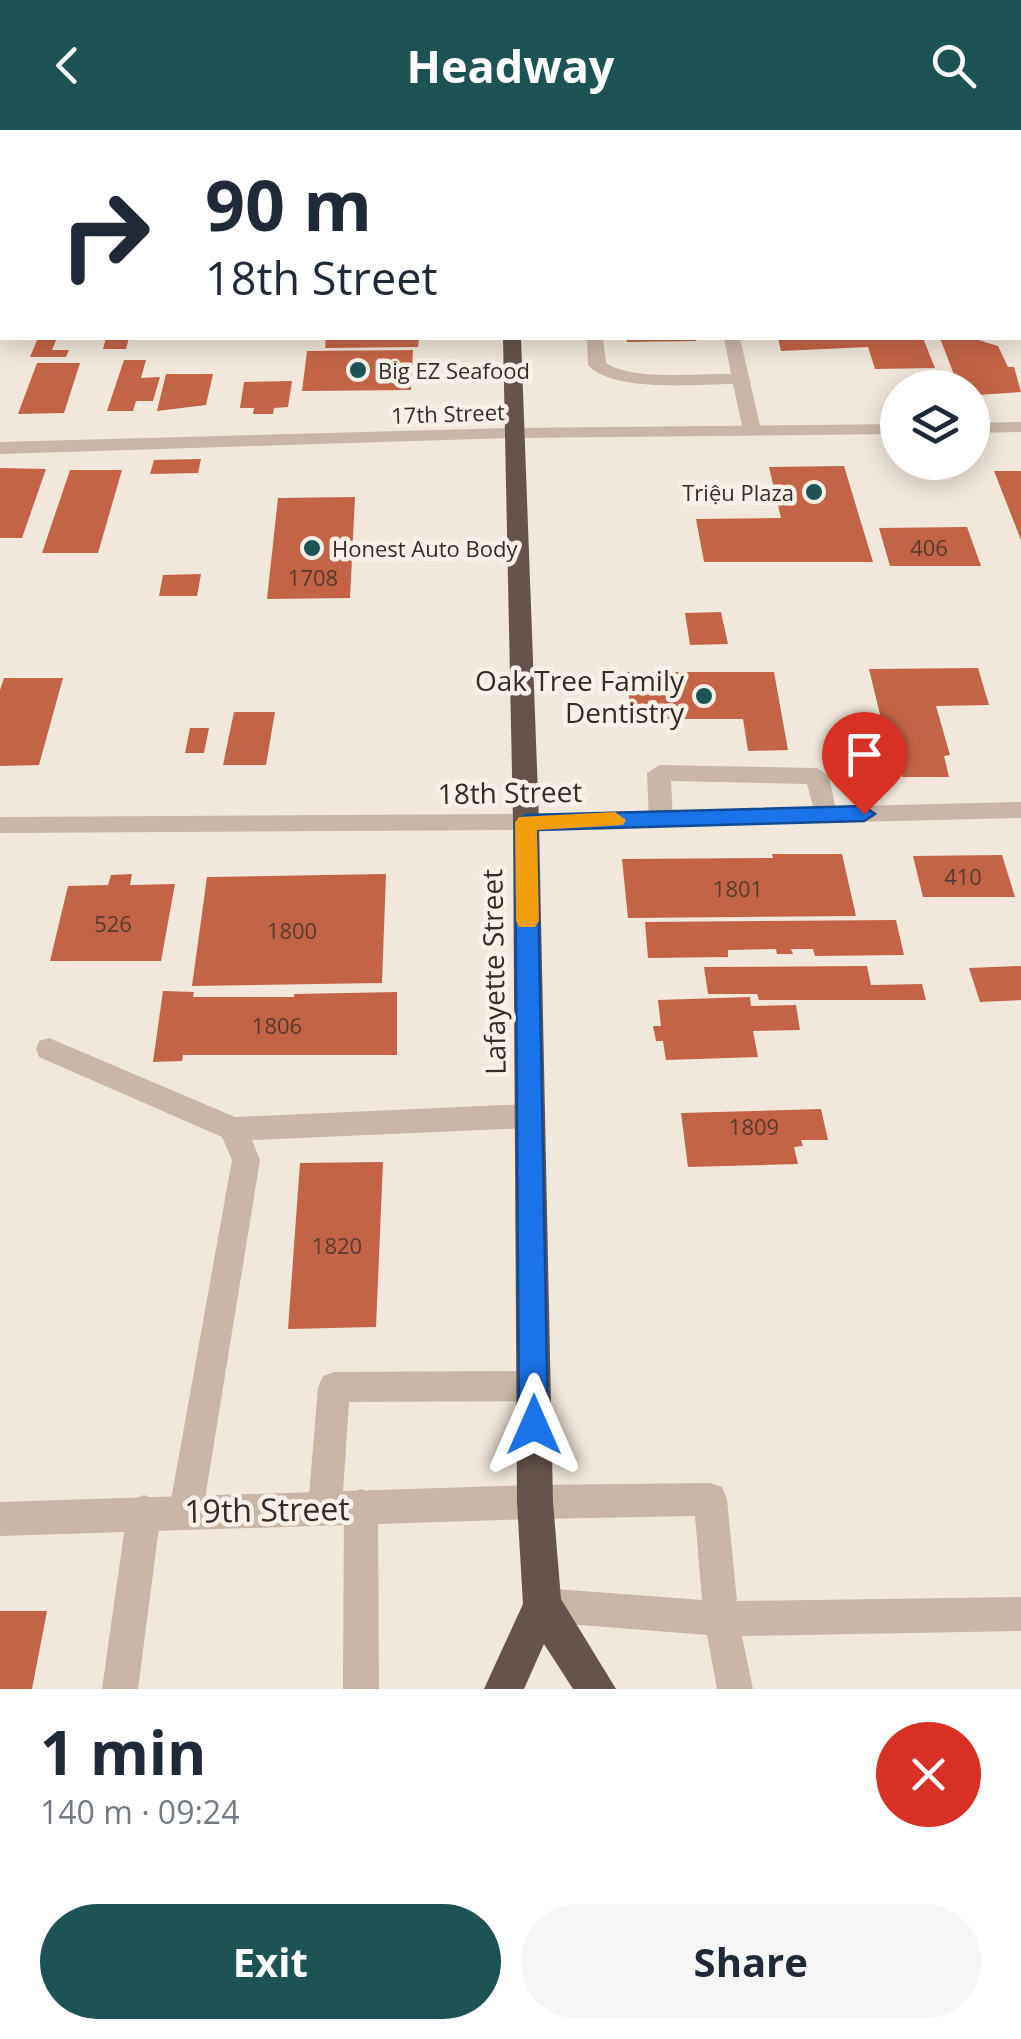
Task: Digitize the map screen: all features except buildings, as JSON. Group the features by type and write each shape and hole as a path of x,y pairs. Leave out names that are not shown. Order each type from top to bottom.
{"highway":[{"name":"Lafayette Street","path":"512,340 526,822 535,1502 542,1606"},
{"path":"504,1689 542,1606"},
{"path":"542,1606 596,1689"}],"street":[{"path":"595,340 597,364 616,376 741,379"},
{"path":"732,340 752,430"},
{"path":"990,428 1021,427"},
{"name":"17th Street","path":"0,448 880,428"},
{"path":"661,819 660,773 817,776 825,815"},
{"name":"18th Street","path":"0,825 526,822 1021,810"},
{"path":"48,1049 233,1128 530,1116"},
{"path":"186,1511 246,1160 233,1128"},
{"path":"326,1507 334,1388 534,1386"},
{"name":"19th Street","path":"0,1519 710,1499 720,1619"},
{"path":"361,1506 361,1689"},
{"path":"120,1689 144,1512"},
{"path":"542,1606 720,1619 1021,1614"},
{"path":"720,1619 735,1689"}],"slow traffic":[{"path":"527,921 526,822 615,820"}],"place":[{"name":"Big EZ Seafood","path":"358,370"},
{"name":"Triệu Plaza","path":"814,492"},
{"name":"Honest Auto Body","path":"312,548"},
{"name":"Oak Tree Family Dentistry","path":"704,696"}],"route":[{"path":"534,1425 526,822 864,814"}]}
